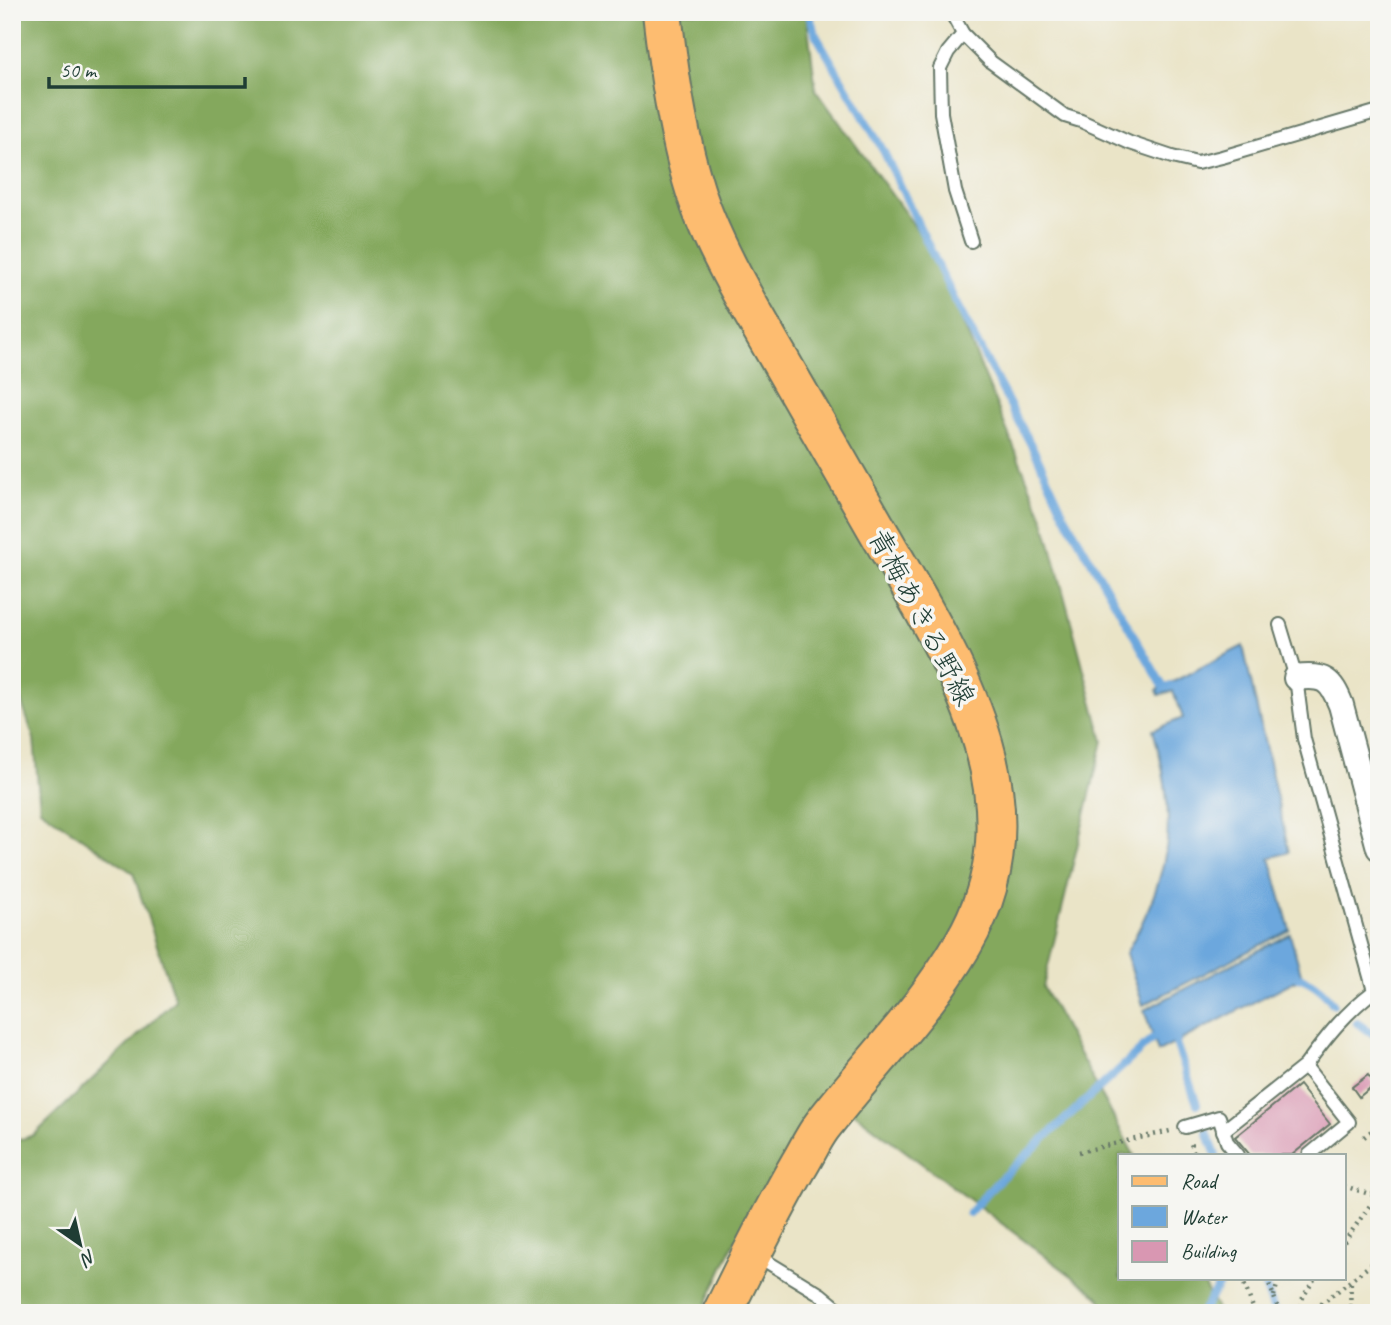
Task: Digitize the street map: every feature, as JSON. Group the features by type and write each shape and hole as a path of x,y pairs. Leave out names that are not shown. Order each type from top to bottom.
{"main road":[{"name":"青梅あきる野線","path":"662,12 683,141 704,215 725,264 931,624 963,685 988,758 995,832 990,871 980,906 964,942 930,994 821,1128 787,1186 722,1313"}],"street":[{"path":"1296,678 1323,678 1334,687 1379,848"}],"lane":[{"path":"951,12 963,34 991,62 1065,116 1130,143 1197,163 1307,134 1379,111"},
{"path":"963,34 948,52 940,68 941,113 955,191 971,241"},
{"path":"1223,1131 1305,1066 1336,1024 1351,1008 1374,991 1304,739 1296,678 1280,625"},
{"path":"1305,1066 1349,1122 1309,1154"},
{"path":"1185,1127 1219,1117 1227,1142 1237,1154"},
{"path":"752,1252 820,1294 843,1313"}],"path":[{"path":"1079,1152 1185,1127"},
{"path":"1346,1187 1377,1196 1346,1239"},
{"path":"1310,1313 1379,1258"},
{"path":"1350,1313 1352,1279"},
{"path":"1243,1280 1255,1313"},
{"path":"1268,1280 1280,1313"},
{"path":"1274,1297 1278,1280"},
{"path":"1301,1313 1303,1297 1314,1280"},
{"path":"1359,1313 1379,1306"}],"green space":[{"path":"12,12 806,12 816,90 934,253 1044,520 1103,741 1043,987 1133,1154 1118,1154 1118,1280 1201,1280 1219,1313 1111,1313 1097,1295 829,1094 734,1243 702,1313 12,1313 12,1142 34,1135 175,1000 133,873 40,809 34,739 12,674"}],"water":[{"path":"1243,646 1289,852 1270,858 1290,930 1143,1005 1126,953 1153,897 1162,871 1166,845 1166,791 1153,730 1183,718 1173,691 1159,695 1157,690"},
{"path":"1290,934 1302,977 1158,1052 1144,1010"}],"building":[{"path":"1368,1075 1375,1084 1359,1097 1352,1087"},
{"path":"1299,1085 1330,1124 1293,1154 1249,1154 1235,1137"}],"waterway":[{"path":"808,12 817,37 883,150 955,301 1038,458 1064,514 1164,688 1173,686"},
{"path":"1292,975 1316,986 1333,1004"},
{"path":"1357,1023 1379,1038"},
{"path":"969,1213 998,1181 1160,1032"},
{"path":"1178,1034 1176,1043 1197,1104"},
{"path":"1207,1132 1216,1154"},
{"path":"1201,1313 1222,1280"},
{"path":"1263,1280 1275,1313"}]}
